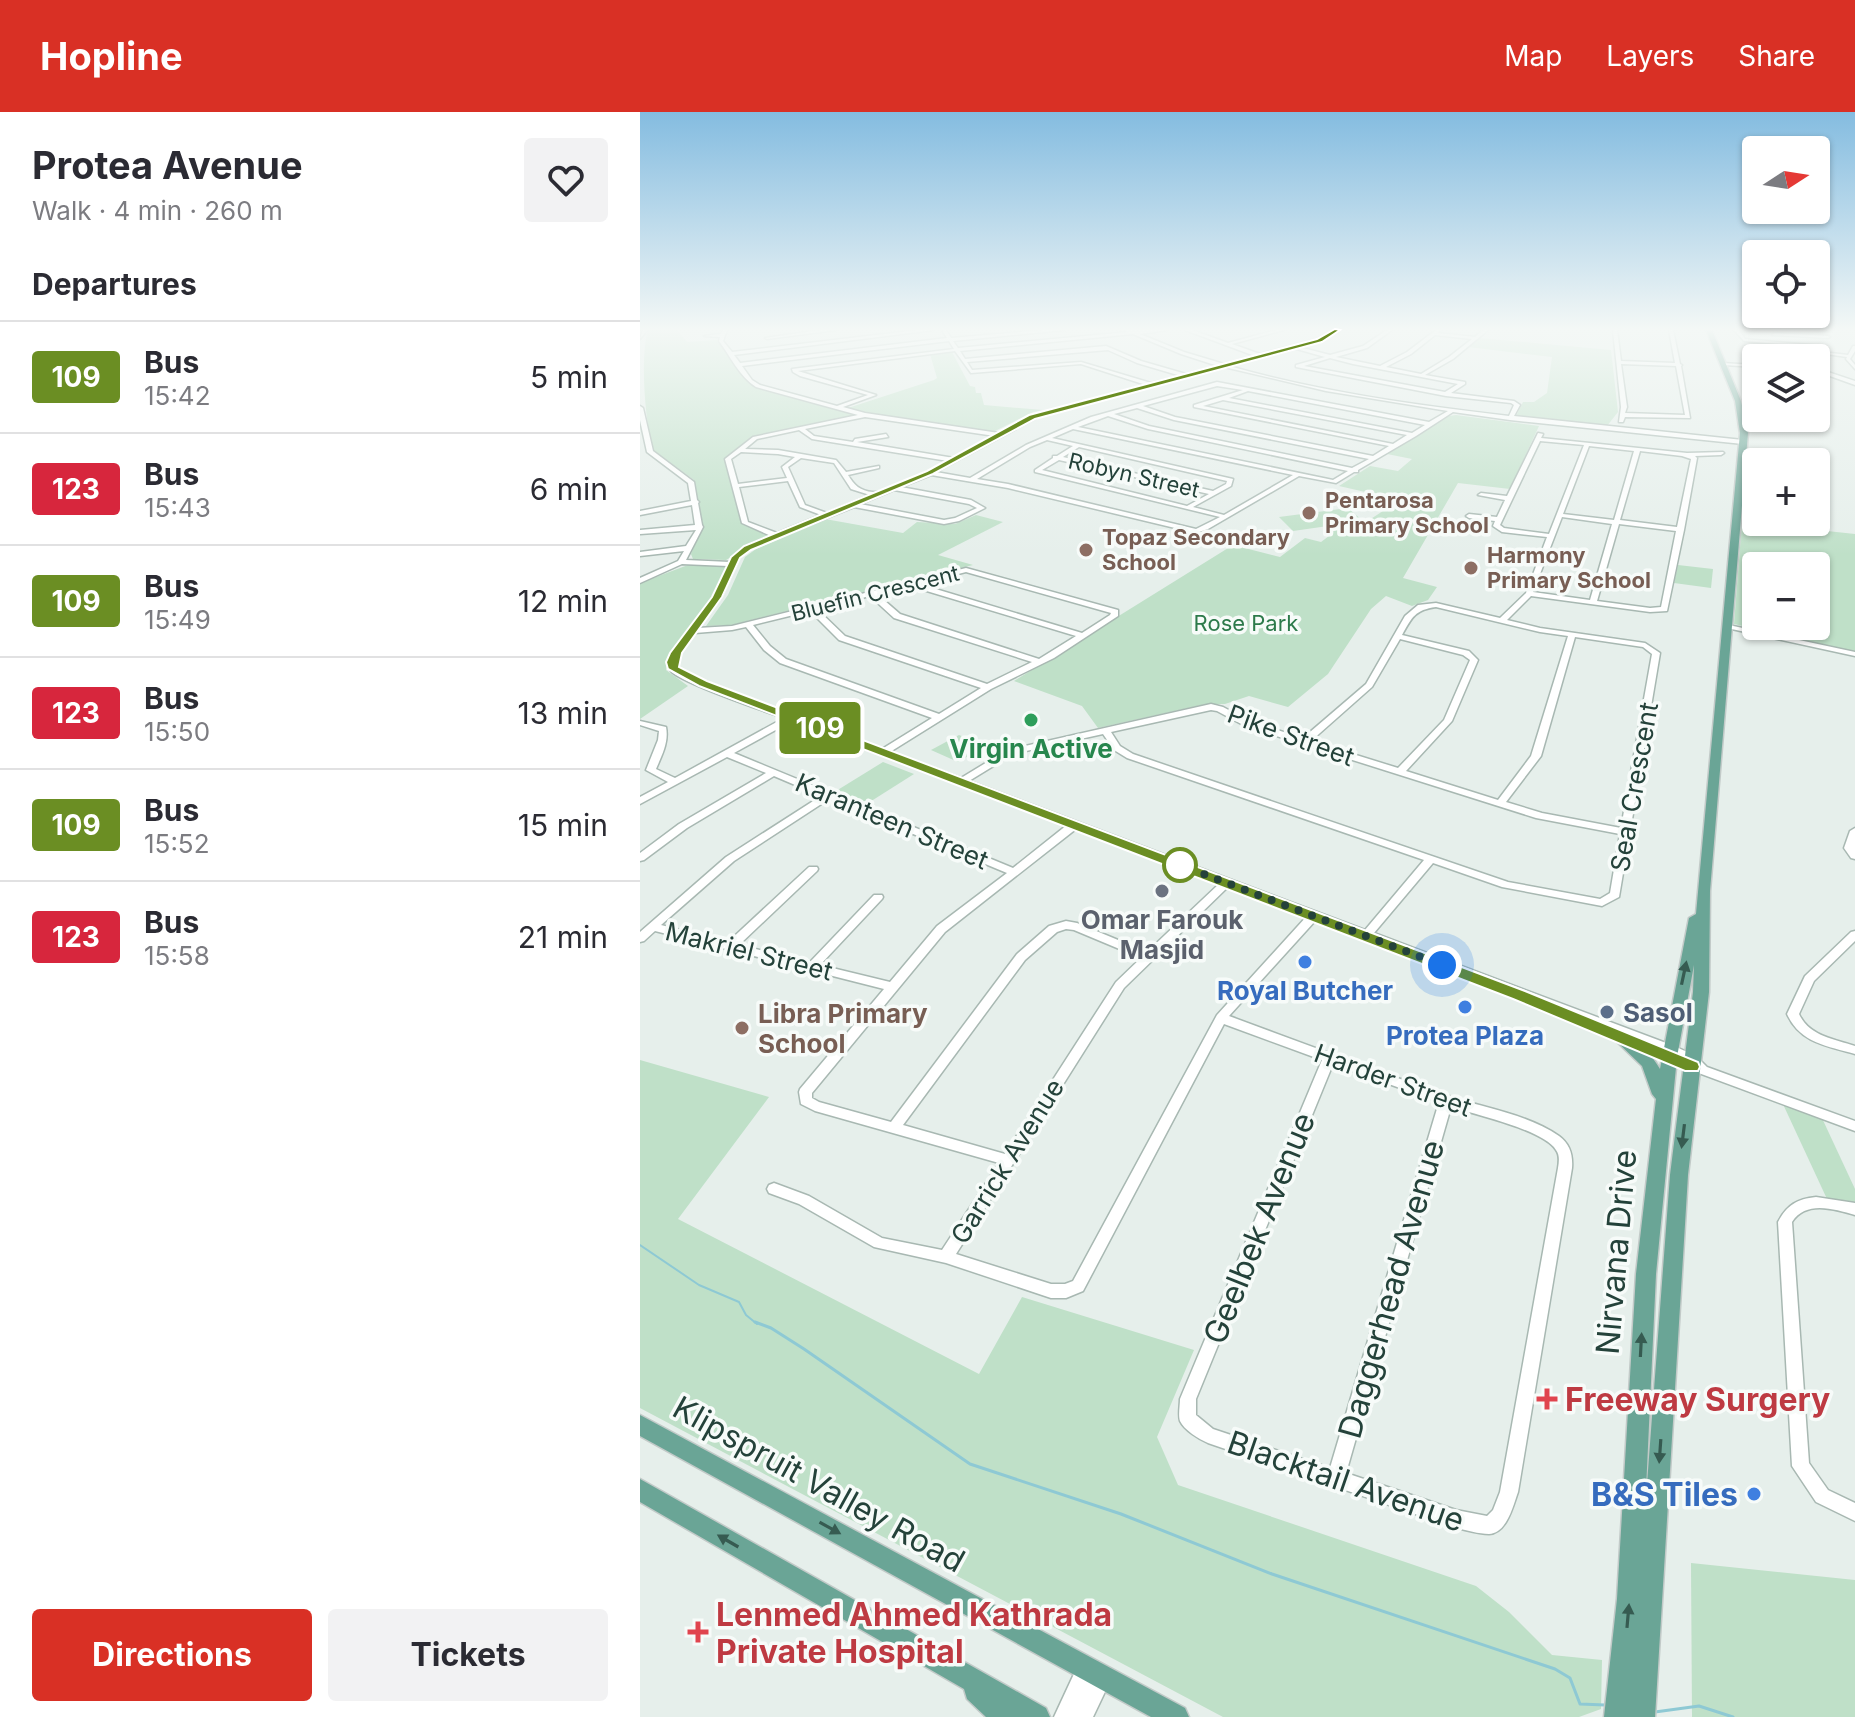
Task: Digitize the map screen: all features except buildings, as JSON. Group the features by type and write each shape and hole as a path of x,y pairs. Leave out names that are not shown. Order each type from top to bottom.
{"main road":[{"name":"Nirvana Drive","path":"1617,1717 1633,1673 1672,1265 1685,1060 1743,442 1739,405"},
{"name":"Nirvana Drive","path":"1642,1717 1633,1673 1630,1587 1644,1295 1662,1110 1685,1060 1701,992 1703,891"},
{"path":"1622,1039 1642,1055 1656,1074 1662,1110"},
{"name":"Klipspruit Valley Road","path":"640,1425 1176,1717"},
{"path":"640,1490 1037,1717"},
{"path":"954,1670 1005,1717"}],"street":[{"path":"827,405 865,415 999,435"},
{"path":"838,408 846,405"},
{"path":"1074,405 1039,414 930,473 743,550 717,597 673,660 677,672 1855,1126"},
{"path":"972,479 1046,438 1107,414 1141,405"},
{"path":"1199,405 1196,406 1395,446"},
{"path":"1255,405 1414,435"},
{"path":"1326,405 1431,424"},
{"path":"1411,405 1450,412 1743,442"},
{"path":"1510,418 1514,405"},
{"path":"1617,429 1623,415 1622,405"},
{"path":"1623,415 1688,417 1686,405"},
{"path":"1137,406 1169,417 1375,458"},
{"path":"640,408 651,452 690,479 700,527 681,562"},
{"path":"1072,427 1329,482 1342,480 1450,412"},
{"path":"1107,414 1148,427 1356,471"},
{"path":"776,535 747,524 728,462 755,438 865,415"},
{"path":"1546,422 1496,526 1502,530 1552,536"},
{"path":"801,429 812,437 955,460"},
{"path":"846,443 886,436"},
{"path":"1046,438 1232,481 1187,508"},
{"path":"1538,439 1687,455 1721,453"},
{"path":"1502,621 1529,594 1587,444"},
{"path":"1078,445 1037,471 1226,517"},
{"path":"738,450 838,462 855,489 875,495"},
{"path":"1593,602 1637,450"},
{"path":"1529,594 1650,610 1664,609 1694,458 1687,455"},
{"path":"800,456 785,465 802,506 828,515"},
{"name":"Robyn Street","path":"1055,457 1214,493"},
{"path":"845,474 877,467"},
{"path":"930,473 972,479 1196,531 1296,476"},
{"path":"734,486 790,479"},
{"path":"853,505 944,522 957,520 982,508 971,502 893,488"},
{"path":"1481,495 1509,498"},
{"path":"640,513 696,502"},
{"path":"1559,515 1681,530"},
{"path":"1469,516 1498,519"},
{"path":"1736,520 1742,521"},
{"path":"640,532 700,527"},
{"path":"640,554 690,548"},
{"path":"640,581 681,562 733,564"},
{"name":"Bluefin Crescent","path":"692,631 714,631 748,624 959,571 974,570 1115,612 1114,616 1040,662 988,687 883,752"},
{"path":"910,584 1083,636"},
{"path":"872,594 897,616 1040,662"},
{"name":"Seal Crescent","path":"1106,732 1117,748 1130,756 1519,888 1602,903 1615,895 1656,653 1645,645 1572,635 1428,605 1409,616 1369,685 1304,742"},
{"path":"811,608 837,636 988,687"},
{"path":"748,624 767,648 783,661 939,717"},
{"path":"1727,626 1855,654"},
{"path":"1500,803 1536,756 1572,635"},
{"path":"1398,636 1466,653 1474,660 1448,721 1400,772"},
{"name":"Pike Street","path":"961,782 1005,754 1211,707 1223,710 1240,721 1554,820 1626,832"},
{"path":"640,801 792,717"},
{"path":"641,723 663,729 663,740 651,771 674,781"},
{"name":"Karanteen Street","path":"726,753 1012,871"},
{"path":"640,858 683,826 775,772"},
{"path":"640,938 730,859 829,795"},
{"path":"1008,1160 809,1103 805,1092 811,1081 941,929 1074,825"},
{"path":"1855,831 1849,848 1855,856"},
{"path":"1366,936 1431,859"},
{"path":"731,946 813,869"},
{"name":"Garrick Avenue","path":"1226,883 1116,989 946,1257 1051,1291 1066,1291 1078,1286 1221,1018 1313,916"},
{"path":"811,968 878,897"},
{"path":"895,1126 1015,965 1053,929 1066,925 1077,927 1148,957"},
{"name":"Makriel Street","path":"653,927 892,987"},
{"path":"1855,935 1809,979 1793,1014 1803,1030 1855,1050"},
{"path":"1519,995 1622,1039 1685,1060"},
{"name":"Harder Street","path":"1221,1018 1546,1135 1562,1148 1565,1168 1509,1492"},
{"name":"Geelbek Avenue","path":"1188,1399 1330,1057"},
{"name":"Daggerhead Avenue","path":"1336,1477 1446,1100"},
{"path":"774,1189 804,1200 879,1243 946,1257"},
{"path":"1855,1209 1825,1202 1804,1204 1788,1213 1785,1235 1801,1466 1822,1496 1855,1512"},
{"name":"Blacktail Avenue","path":"1188,1399 1188,1419 1208,1435 1483,1526 1490,1525 1500,1516 1509,1492"},
{"path":"1064,1717 1095,1672"},
{"path":"1083,1717 1095,1672"}],"green space":[{"path":"646,405 824,405 859,415 843,421 756,437 727,458 743,524 769,535 726,560 693,559 691,554 703,525 694,480 652,449"},
{"path":"858,405 984,405 1043,410 993,432 848,408"},
{"path":"1522,405 1617,405 1618,412 1607,426 1516,416"},
{"name":"Rose Park","path":"1449,416 1539,426 1510,489 1458,483 1403,578 1437,587 1428,600 1412,606 1386,596 1371,609 1328,674 1288,707 1249,696 1225,704 1206,704 1098,728 1082,706 1014,681 1233,545 1280,557 1305,538 1321,542 1333,533 1324,530 1328,526 1293,531 1279,517 1348,508 1363,521 1330,526 1351,532 1389,507 1387,497 1339,486 1370,466 1398,471 1412,459 1387,454"},
{"path":"976,515 1003,522 938,555 973,565 731,625 706,626 728,595 745,557 756,549 825,519 903,533 917,522 955,524"},
{"path":"1742,522 1742,536 1830,536 1830,531 1855,534 1855,652 1803,640 1830,640 1830,552 1742,552 1742,626 1734,624"},
{"path":"688,565 725,565 728,568 717,589 668,658 666,670 688,686 640,719 640,583"},
{"path":"1678,565 1713,569 1711,588 1674,583"},
{"path":"959,735 986,746 958,762 931,750"},
{"path":"883,762 914,774 865,805 836,791"},
{"path":"640,1060 769,1097 678,1219 979,1374 1022,1297 1194,1350 1157,1437 1178,1485 1476,1586 1509,1612 1552,1655 1602,1660 1601,1709 1579,1717 1223,1717 640,1408"},
{"path":"1782,1102 1821,1116 1855,1189 1855,1206 1827,1199"},
{"path":"1691,1563 1855,1580 1855,1717 1692,1717"}],"waterway":[{"path":"640,1245 699,1285 739,1302 746,1315 757,1324"},
{"path":"755,1322 771,1328 804,1349 970,1464 1121,1514 1272,1574 1555,1669 1570,1678 1580,1704 1605,1705"},
{"path":"1655,1712 1699,1706 1733,1717"}],"bus line":[{"name":"109","path":"1076,405 1032,417 930,473 740,552 717,597 676,653 672,662 674,669 703,684 1519,995 1691,1067"}],"place":[{"name":"Pentarosa Primary School","path":"1309,513"},
{"name":"Topaz Secondary School","path":"1086,550"},
{"name":"Harmony Primary School","path":"1471,568"},
{"name":"Virgin Active","path":"1031,720"},
{"name":"Omar Farouk Masjid","path":"1162,891"},
{"name":"Royal Butcher","path":"1305,962"},
{"name":"Protea Plaza","path":"1465,1007"},
{"name":"Sasol","path":"1607,1012"},
{"name":"Libra Primary School","path":"742,1028"},
{"name":"Freeway Surgery","path":"1547,1399"},
{"name":"B&S Tiles","path":"1754,1494"},
{"name":"Lenmed Ahmed Kathrada Private Hospital","path":"698,1632"}],"route":[{"path":"1180,865 1172,862 1442,965"}]}
